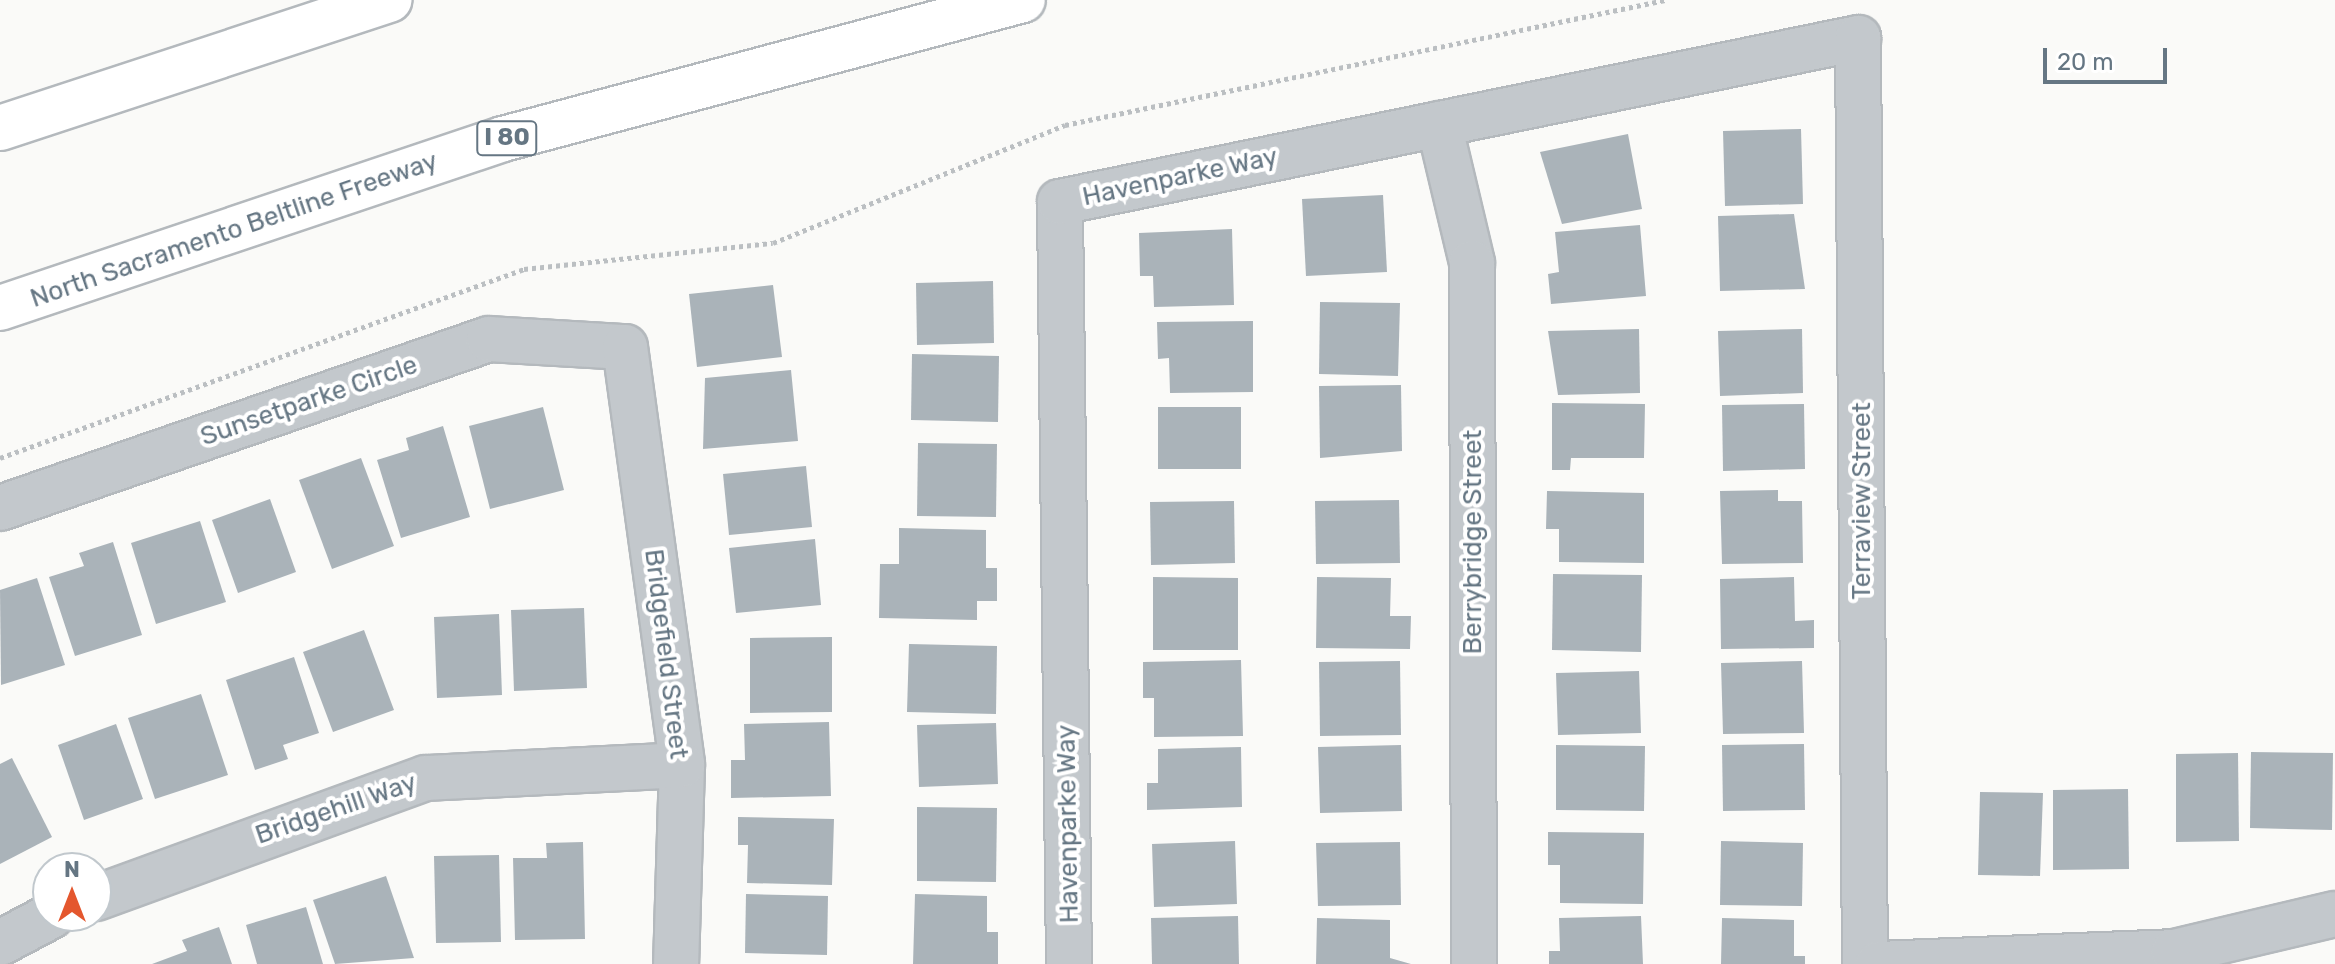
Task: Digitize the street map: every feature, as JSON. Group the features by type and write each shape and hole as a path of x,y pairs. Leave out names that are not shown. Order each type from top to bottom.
{"highway":[{"path":"0,128 390,0"},
{"name":"North Sacramento Beltline Freeway","path":"0,308 503,139 1023,0"}],"street":[{"name":"Havenparke Way","path":"1069,964 1060,202 1858,38"},
{"name":"Terraview Street","path":"1858,38 1865,964"},
{"name":"Berrybridge Street","path":"1439,124 1472,263 1474,964"},
{"name":"Sunsetparke Circle","path":"0,508 489,339 625,347"},
{"name":"Bridgefield Street","path":"625,347 682,765 676,964"},
{"name":"Bridgehill Way","path":"112,892 426,778 682,765"},
{"path":"1878,964 2174,952 2335,914"},
{"path":"0,943 32,926"}],"path":[{"path":"0,458 524,269 773,243 1065,125 1665,0"}],"building":[{"path":"1801,129 1803,204 1725,206 1723,131"},
{"path":"1628,134 1642,209 1562,224 1540,152"},
{"path":"1383,195 1387,272 1306,276 1302,199"},
{"path":"1794,214 1805,289 1720,291 1718,216"},
{"path":"1640,225 1646,296 1551,304 1548,274 1559,272 1555,232"},
{"path":"1232,229 1234,305 1154,307 1153,276 1140,276 1139,233"},
{"path":"993,281 994,343 917,345 916,283"},
{"path":"773,285 782,357 697,367 689,294"},
{"path":"1320,302 1400,303 1398,376 1319,374"},
{"path":"1253,321 1253,392 1170,393 1169,358 1158,359 1157,322"},
{"path":"1639,329 1640,393 1558,395 1548,331"},
{"path":"1802,329 1803,393 1720,396 1718,331"},
{"path":"912,354 999,356 998,422 911,420"},
{"path":"791,370 798,441 703,449 705,378"},
{"path":"1401,385 1402,451 1320,458 1319,386"},
{"path":"1552,403 1645,404 1644,458 1571,458 1570,470 1552,470"},
{"path":"1804,404 1805,469 1723,471 1722,405"},
{"path":"543,407 564,490 490,509 469,426"},
{"path":"1158,407 1241,407 1241,469 1158,469"},
{"path":"443,426 470,517 401,538 377,460 409,450 406,438"},
{"path":"918,443 997,444 996,517 917,516"},
{"path":"361,458 394,546 332,569 299,480"},
{"path":"806,466 812,527 729,535 723,474"},
{"path":"1778,490 1778,501 1802,501 1803,563 1722,564 1720,491"},
{"path":"1547,491 1644,493 1644,563 1559,562 1559,529 1546,529"},
{"path":"270,499 296,572 238,593 212,520"},
{"path":"1399,500 1400,563 1316,564 1315,501"},
{"path":"1234,501 1235,563 1151,565 1150,502"},
{"path":"200,521 226,602 156,624 131,543"},
{"path":"899,528 986,530 986,568 997,568 997,601 977,601 977,620 879,618 880,564 899,564"},
{"path":"815,539 821,605 736,613 729,548"},
{"path":"113,542 142,635 75,656 49,577 84,566 79,553"},
{"path":"1553,574 1642,575 1641,652 1552,650"},
{"path":"1153,577 1238,578 1238,650 1153,650"},
{"path":"1317,577 1391,578 1390,616 1411,616 1410,649 1316,648"},
{"path":"1794,577 1795,621 1814,620 1814,648 1721,649 1720,579"},
{"path":"37,578 65,665 1,685 0,590"},
{"path":"584,608 587,688 514,691 511,610"},
{"path":"499,614 502,695 437,698 434,617"},
{"path":"364,630 394,710 333,732 303,652"},
{"path":"832,637 832,712 750,713 750,638"},
{"path":"909,644 997,646 996,714 907,712"},
{"path":"294,657 319,733 283,745 288,759 255,770 226,680"},
{"path":"1241,660 1243,736 1154,737 1154,698 1143,698 1143,662"},
{"path":"1400,661 1401,735 1320,736 1319,662"},
{"path":"1802,661 1804,733 1723,734 1721,663"},
{"path":"1639,671 1641,733 1558,735 1556,673"},
{"path":"201,694 228,775 155,799 128,718"},
{"path":"829,722 831,796 731,798 731,760 745,760 744,724"},
{"path":"996,723 998,784 919,787 917,725"},
{"path":"116,724 143,799 84,820 58,745"},
{"path":"1804,744 1805,810 1723,811 1722,745"},
{"path":"1401,745 1402,811 1320,813 1318,747"},
{"path":"1556,745 1645,746 1644,811 1556,810"},
{"path":"1241,747 1242,807 1147,810 1147,783 1158,783 1158,749"},
{"path":"2251,752 2333,753 2332,830 2250,828"},
{"path":"2238,753 2239,841 2176,842 2176,754"},
{"path":"12,758 52,837 0,864 0,764"},
{"path":"2128,789 2129,869 2053,870 2053,790"},
{"path":"1980,792 2043,793 2040,876 1978,875"},
{"path":"917,807 997,808 996,882 917,881"},
{"path":"738,817 834,819 832,885 747,883 748,845 738,845"},
{"path":"1548,832 1644,833 1643,904 1560,903 1560,865 1548,865"},
{"path":"1235,841 1237,904 1154,907 1152,844"},
{"path":"1721,841 1803,843 1802,906 1720,905"},
{"path":"583,842 585,939 515,940 513,858 547,858 546,843"},
{"path":"1400,842 1401,905 1318,906 1316,843"},
{"path":"499,855 501,942 436,943 434,856"},
{"path":"386,876 414,958 335,964 313,900"},
{"path":"746,894 828,896 827,955 745,953"},
{"path":"915,894 987,896 987,932 998,932 998,964 913,964"},
{"path":"306,907 323,964 257,964 246,925"},
{"path":"1238,916 1239,964 1152,964 1151,918"},
{"path":"1641,916 1643,964 1549,964 1549,951 1560,951 1559,918"},
{"path":"1317,918 1390,920 1390,958 1411,964 1316,964"},
{"path":"1722,918 1794,920 1794,956 1805,956 1805,964 1721,964"},
{"path":"219,927 232,964 152,964 187,951 182,940"}]}
